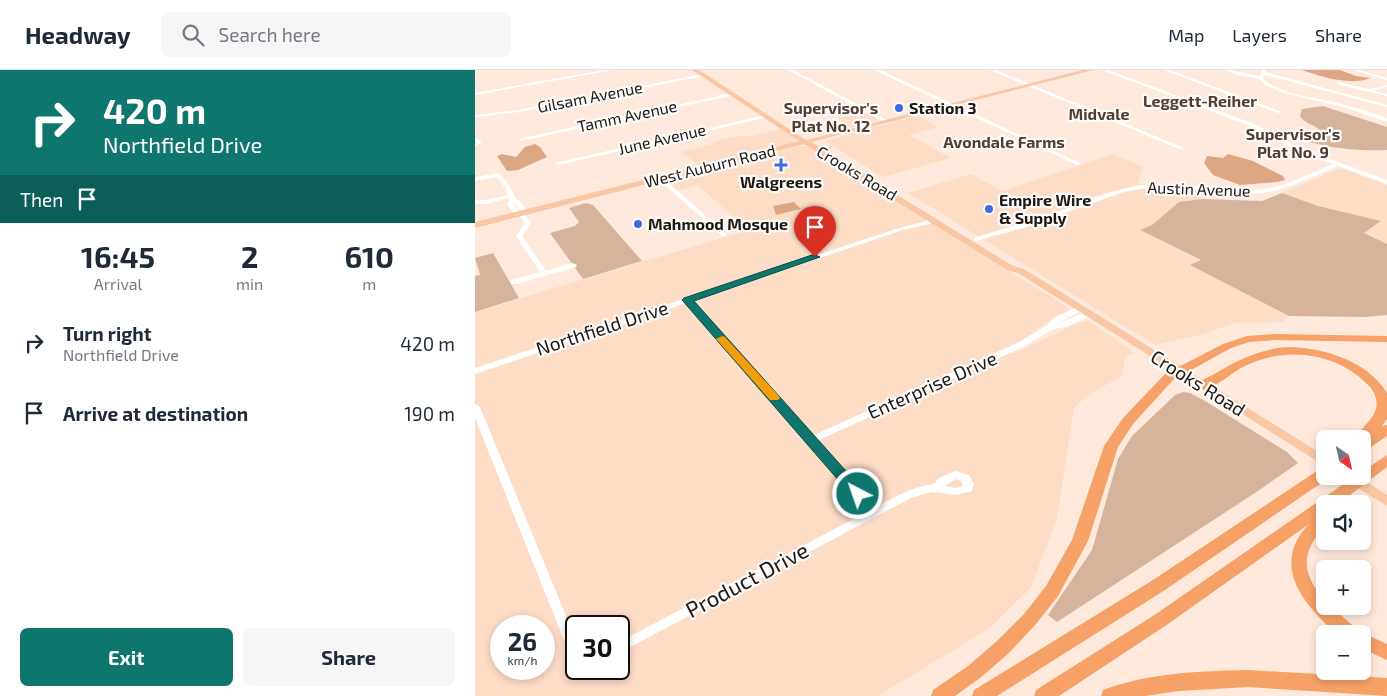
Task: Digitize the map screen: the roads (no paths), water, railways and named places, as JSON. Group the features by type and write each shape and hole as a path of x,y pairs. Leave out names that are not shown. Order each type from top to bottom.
{"highway":[{"path":"940,696 974,672 1003,647 1030,620 1053,591 1080,541 1111,446 1128,421 1169,377 1227,346 1247,339 1274,337 1387,339"},
{"path":"1202,386 1251,359 1270,352 1299,351 1332,358 1363,374 1377,388 1383,398 1385,407 1382,416 1369,430"},
{"path":"1371,440 1387,429"},
{"path":"1340,495 1387,460"},
{"path":"1349,495 1374,470"},
{"path":"981,696 1159,585 1316,477"},
{"path":"1043,696 1162,619 1316,512"},
{"path":"1316,527 1303,543 1299,557 1301,573 1317,603 1339,625"},
{"path":"1371,645 1387,652"},
{"path":"1110,696 1156,684 1215,678 1256,677 1387,687"}],"main road":[{"name":"Crooks Road","path":"695,70 713,75 762,106 856,172 907,204 1017,266 1021,272"},
{"path":"814,143 886,121 1091,70"},
{"name":"Crooks Road","path":"704,73 795,135 805,138"},
{"path":"753,107 762,106"},
{"path":"766,116 776,116"},
{"name":"West Auburn Road","path":"475,225 660,178 805,138"},
{"name":"Crooks Road","path":"814,143 824,146 920,204 936,219"},
{"path":"856,172 868,172"},
{"path":"907,204 920,204"},
{"name":"Crooks Road","path":"975,241 1011,268 1021,272 1311,453 1316,460"},
{"path":"1362,485 1385,499"}],"street":[{"path":"475,94 611,70"},
{"path":"791,70 886,121"},
{"path":"876,70 1079,164"},
{"path":"992,70 1181,148"},
{"path":"1105,70 1252,125 1295,148 1387,182"},
{"path":"1166,70 1280,112"},
{"path":"1225,70 1243,76 1263,74 1387,106"},
{"path":"1355,70 1387,79"},
{"path":"1375,70 1387,73"},
{"name":"Gilsam Avenue","path":"477,116 487,121 494,119 498,114 704,73"},
{"path":"1263,74 1266,84 1296,95 1339,104 1387,120"},
{"path":"1338,84 1387,95"},
{"path":"1370,90 1387,86"},
{"name":"Tamm Avenue","path":"521,139 733,94"},
{"name":"June Avenue","path":"557,163 766,116"},
{"path":"475,140 479,142 475,144"},
{"name":"Austin Avenue","path":"975,241 1138,187 1162,186 1248,192 1264,191 1279,188 1337,164"},
{"path":"475,179 497,174 508,188 512,198 510,204 521,213 528,223 519,236 544,273"},
{"path":"660,178 724,235"},
{"path":"475,202 512,198"},
{"path":"475,207 485,205 486,202"},
{"name":"Northfield Drive","path":"475,371 936,219"},
{"path":"514,282 573,265"},
{"path":"687,300 874,513"},
{"name":"Enterprise Drive","path":"811,440 1015,348 1051,327 1063,325 1084,311"},
{"path":"475,407 565,628"},
{"name":"Product Drive","path":"630,642 874,513 921,490 937,488"}],"place":[{"name":"Station 3","path":"899,108"},
{"name":"Walgreens","path":"781,165"},
{"name":"Empire Wire & Supply","path":"989,209"},
{"name":"Mahmood Mosque","path":"638,224"}],"district":[{"name":"Leggett-Reiher","path":"1200,101"},
{"name":"Midvale","path":"1099,114"},
{"name":"Supervisor's Plat No. 12","path":"831,117"},
{"name":"Avondale Farms","path":"1004,142"},
{"name":"Supervisor's Plat No. 9","path":"1293,143"}]}
